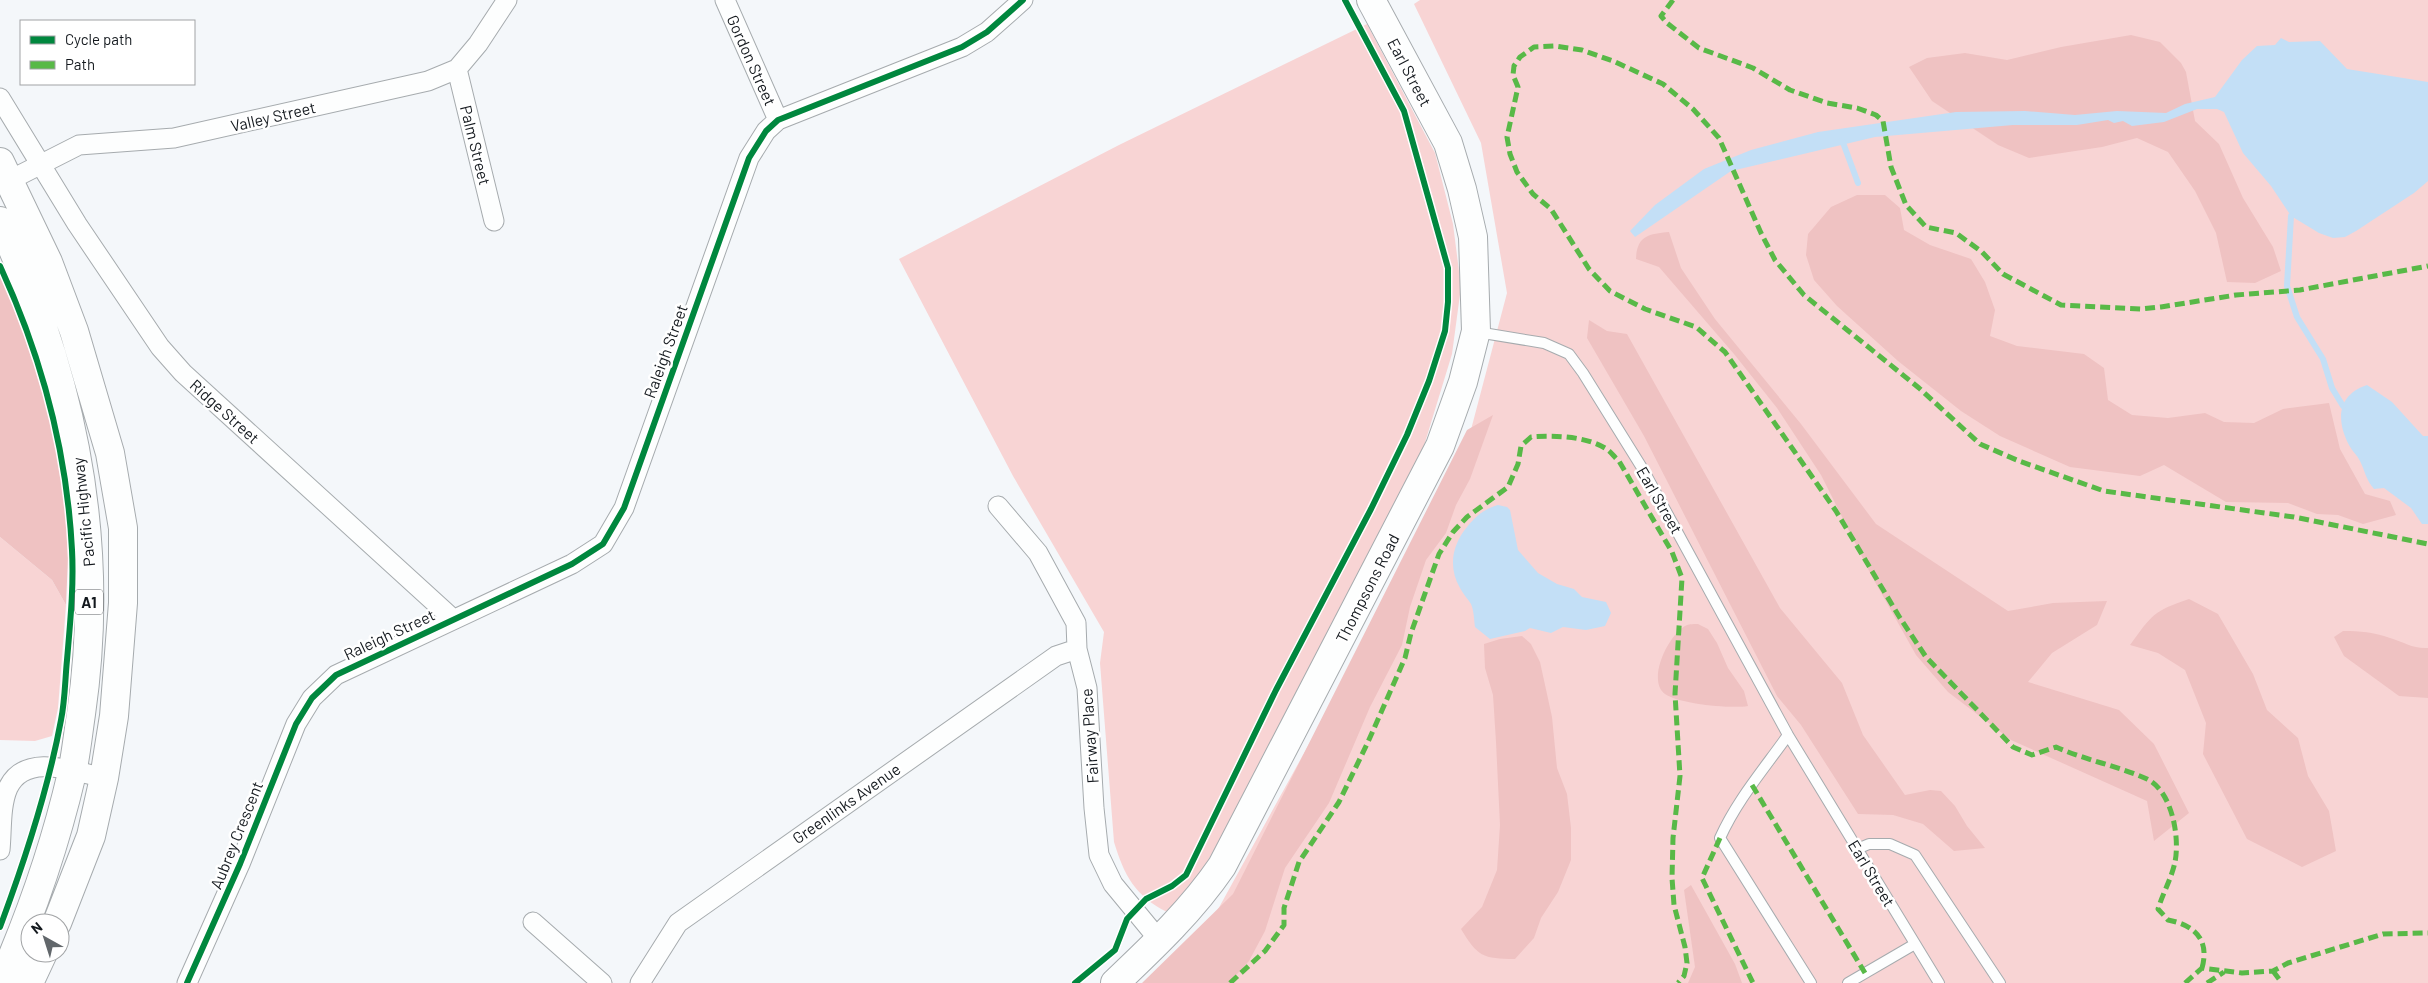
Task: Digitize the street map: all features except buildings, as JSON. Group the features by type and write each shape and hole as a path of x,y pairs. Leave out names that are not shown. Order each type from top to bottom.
{"main road":[{"name":"Earl Street","path":"1371,0 1448,143"},
{"name":"Thompsons Road","path":"1116,983 1160,941 1204,894 1222,866 1440,446 1463,382 1476,332 1473,237 1462,189 1448,143"},
{"name":"Pacific Highway","path":"5,171 48,262 74,331 110,453 123,528 123,604 114,716 104,778 91,836 61,913"},
{"name":"Pacific Highway","path":"0,221 37,308 56,367 80,465 90,571 88,664 72,771 49,857 25,926 1,983"},
{"path":"29,983 38,963"}],"street":[{"name":"Valley Street","path":"5,171 41,164 79,145 174,138 428,81 457,69 478,44 507,0"},
{"name":"Gordon Street","path":"725,0 778,120"},
{"name":"Raleigh Street","path":"312,698 336,675 572,564 603,544 624,508 749,158 766,131 778,120 962,47 987,32 1023,0"},
{"name":"Palm Street","path":"457,69 494,221"},
{"name":"Ridge Street","path":"0,98 160,346 183,372 453,619"},
{"name":"Fairway Place","path":"998,506 1038,553 1076,623 1076,649 1087,688 1094,808 1099,855 1113,884 1160,941"},
{"name":"Greenlinks Avenue","path":"640,983 678,923 1056,656 1076,649"},
{"name":"Aubrey Crescent","path":"187,983 240,864 296,724 312,698"},
{"path":"0,850 4,803 8,788 16,778 28,769 37,766 104,778"},
{"path":"533,922 602,983"}],"lane":[{"name":"Earl Street","path":"1476,332 1544,343 1569,354 1583,373 1644,471 1788,735 1939,983"},
{"path":"1788,735 1743,796 1730,816 1720,838 1811,983"},
{"path":"1857,849 1869,844 1890,844 1916,855 2000,983"},
{"path":"1848,983 1915,944"}],"shaded area":[{"path":"1420,0 2428,0 2428,983 1156,983 1211,922 1401,577 1468,441 1507,293 1481,143 1414,4"},
{"path":"1367,24 1435,153 1453,224 1461,287 1452,354 1423,449 1203,870 1178,905 1167,912 1147,899 1132,883 1122,865 1114,842 1100,663 1104,632 1013,476 899,259 1119,145"},
{"path":"2131,35 2160,42 2181,63 2186,72 2195,121 2219,144 2243,198 2273,247 2281,271 2255,283 2227,282 2216,233 2195,191 2168,152 2137,138 2102,147 2029,158 1998,145 1932,101 1909,67 1927,58 1965,53 2007,60 2061,47"},
{"path":"1857,195 1885,195 1900,208 1904,230 1930,245 1971,259 1985,282 1995,310 1990,336 2017,346 2084,354 2104,368 2108,400 2132,415 2168,418 2205,413 2224,422 2254,423 2283,409 2329,403 2340,449 2365,494 2390,501 2396,515 2363,524 2338,515 2317,514 2288,503 2226,502 2164,465 2140,476 2070,467 2000,436 1961,411 1898,361 1837,306 1814,280 1806,255 1808,234 1831,207"},
{"path":"1669,232 1681,268 1715,319 1801,424 1876,524 2008,611 2053,603 2107,601 2097,625 2052,653 2028,682 2119,710 2154,744 2189,813 2154,841 2147,801 2011,740 1948,692 1916,655 1870,573 1821,475 1777,408 1734,354 1659,267 1636,259 1641,241 1650,235"},
{"path":"0,270 22,324 64,450 68,558 66,605 52,580 0,537"},
{"path":"1589,320 1607,331 1627,334 1780,608 1842,683 1863,735 1905,795 1930,790 1941,791 1955,806 1967,826 1985,848 1954,851 1923,824 1893,815 1858,814 1801,725 1777,696 1644,436 1587,338"},
{"path":"1493,415 1470,479 1456,505 1446,533 1426,560 1410,607 1402,645 1370,707 1329,803 1285,868 1265,931 1249,961 1229,983 1142,983 1233,894 1467,430"},
{"path":"0,537 52,580 66,605 58,708 52,736 35,741 0,740"},
{"path":"2189,599 2218,614 2253,674 2267,710 2298,738 2308,776 2329,811 2336,851 2302,867 2247,839 2203,754 2206,723 2185,670 2158,653 2130,645 2154,615"},
{"path":"1698,624 1708,629 1717,643 1728,668 1744,691 1748,706 1718,706 1681,701 1665,694 1660,687 1658,678 1659,668 1662,657 1673,637 1688,625"},
{"path":"2343,631 2373,633 2413,646 2428,648 2428,698 2399,696 2344,656 2334,637"},
{"path":"1522,636 1531,644 1540,662 1552,717 1557,768 1567,794 1571,828 1571,860 1558,892 1541,918 1534,938 1515,959 1504,959 1488,957 1482,954 1472,945 1461,929 1482,907 1497,870 1500,825 1496,742 1493,695 1485,668 1484,644 1500,639"},
{"path":"1691,885 1735,964 1742,983 1688,983 1695,967 1684,890"}],"water":[{"path":"2281,38 2289,42 2320,41 2347,69 2428,82 2428,181 2414,193 2345,237 2333,238 2319,233 2291,216 2271,186 2243,153 2224,112 2217,109 2197,109 2164,122 2132,126 2123,121 2114,123 2108,120 2077,125 2013,125 1875,137 1731,171 1635,237 1630,231 1655,205 1704,169 1751,150 1818,132 1956,112 2025,111 2075,115 2117,111 2166,113 2185,104 2215,97 2242,60 2257,46 2275,45"},
{"path":"2367,385 2392,402 2423,436 2428,436 2428,524 2422,524 2411,508 2384,488 2374,489 2371,486 2360,461 2345,436 2341,418 2345,402 2357,389"},
{"path":"1498,505 1507,507 1510,510 1518,550 1538,573 1557,584 1574,589 1582,597 1606,602 1611,613 1605,626 1586,630 1563,627 1551,633 1530,628 1525,631 1490,639 1475,627 1471,604 1456,580 1453,556 1458,541 1470,523 1484,511"}],"waterway":[{"path":"1842,140 1858,183"},
{"path":"2291,216 2287,286 2297,317 2323,359 2332,388 2343,406"}],"marked path":[{"path":"1673,0 1661,16 1699,48 1753,68 1790,90 1827,103 1857,108 1876,115 1883,121 1891,167 1906,205 1926,227 1956,233 1982,252 2003,274 2061,305 2141,309 2161,307 2236,295 2300,290 2428,266"},
{"path":"2202,968 2204,949 2198,935 2185,926 2168,920 2158,909 2172,873 2176,852 2175,828 2163,794 2156,785 2147,779 2056,747 2032,755 2013,747 1926,657 1900,618 1836,511 1725,352 1696,327 1645,309 1610,291 1589,269 1551,209 1533,194 1517,172 1510,154 1507,137 1518,87 1513,75 1514,66 1520,57 1534,47 1555,46 1582,50 1613,61 1663,84 1693,109 1719,138 1775,260 1804,295 1919,388 1980,444 2019,461 2104,491 2294,517 2428,544"},
{"path":"1230,983 1265,951 1284,925 1284,908 1299,862 1339,802 1368,742 1405,658 1411,633 1439,554 1453,532 1467,517 1508,487 1518,464 1521,446 1531,437 1550,436 1581,439 1600,445 1619,461 1672,552 1682,578 1675,694 1680,776 1673,838 1672,878 1674,905 1685,947 1687,963 1684,976 1678,983"},
{"path":"1752,785 1865,973"},
{"path":"1720,838 1702,878 1753,983"},
{"path":"2185,983 2202,968 2242,973 2273,971 2288,963 2383,934 2428,933"},
{"path":"2273,971 2282,983"},
{"path":"2207,983 2224,972"}],"cycle path":[{"path":"187,983 240,864 296,724 312,698 336,675 572,564 603,544 624,508 749,158 766,131 778,120 962,47 987,32 1023,0"},
{"path":"1075,983 1115,950 1127,919 1146,899 1172,886 1186,875 1276,690 1371,509 1407,435 1429,381 1445,331 1448,302 1448,268 1404,111 1345,0"},
{"path":"0,266 28,334 50,405 64,477 72,550 70,619 64,698 56,747 35,825 0,927"}]}
